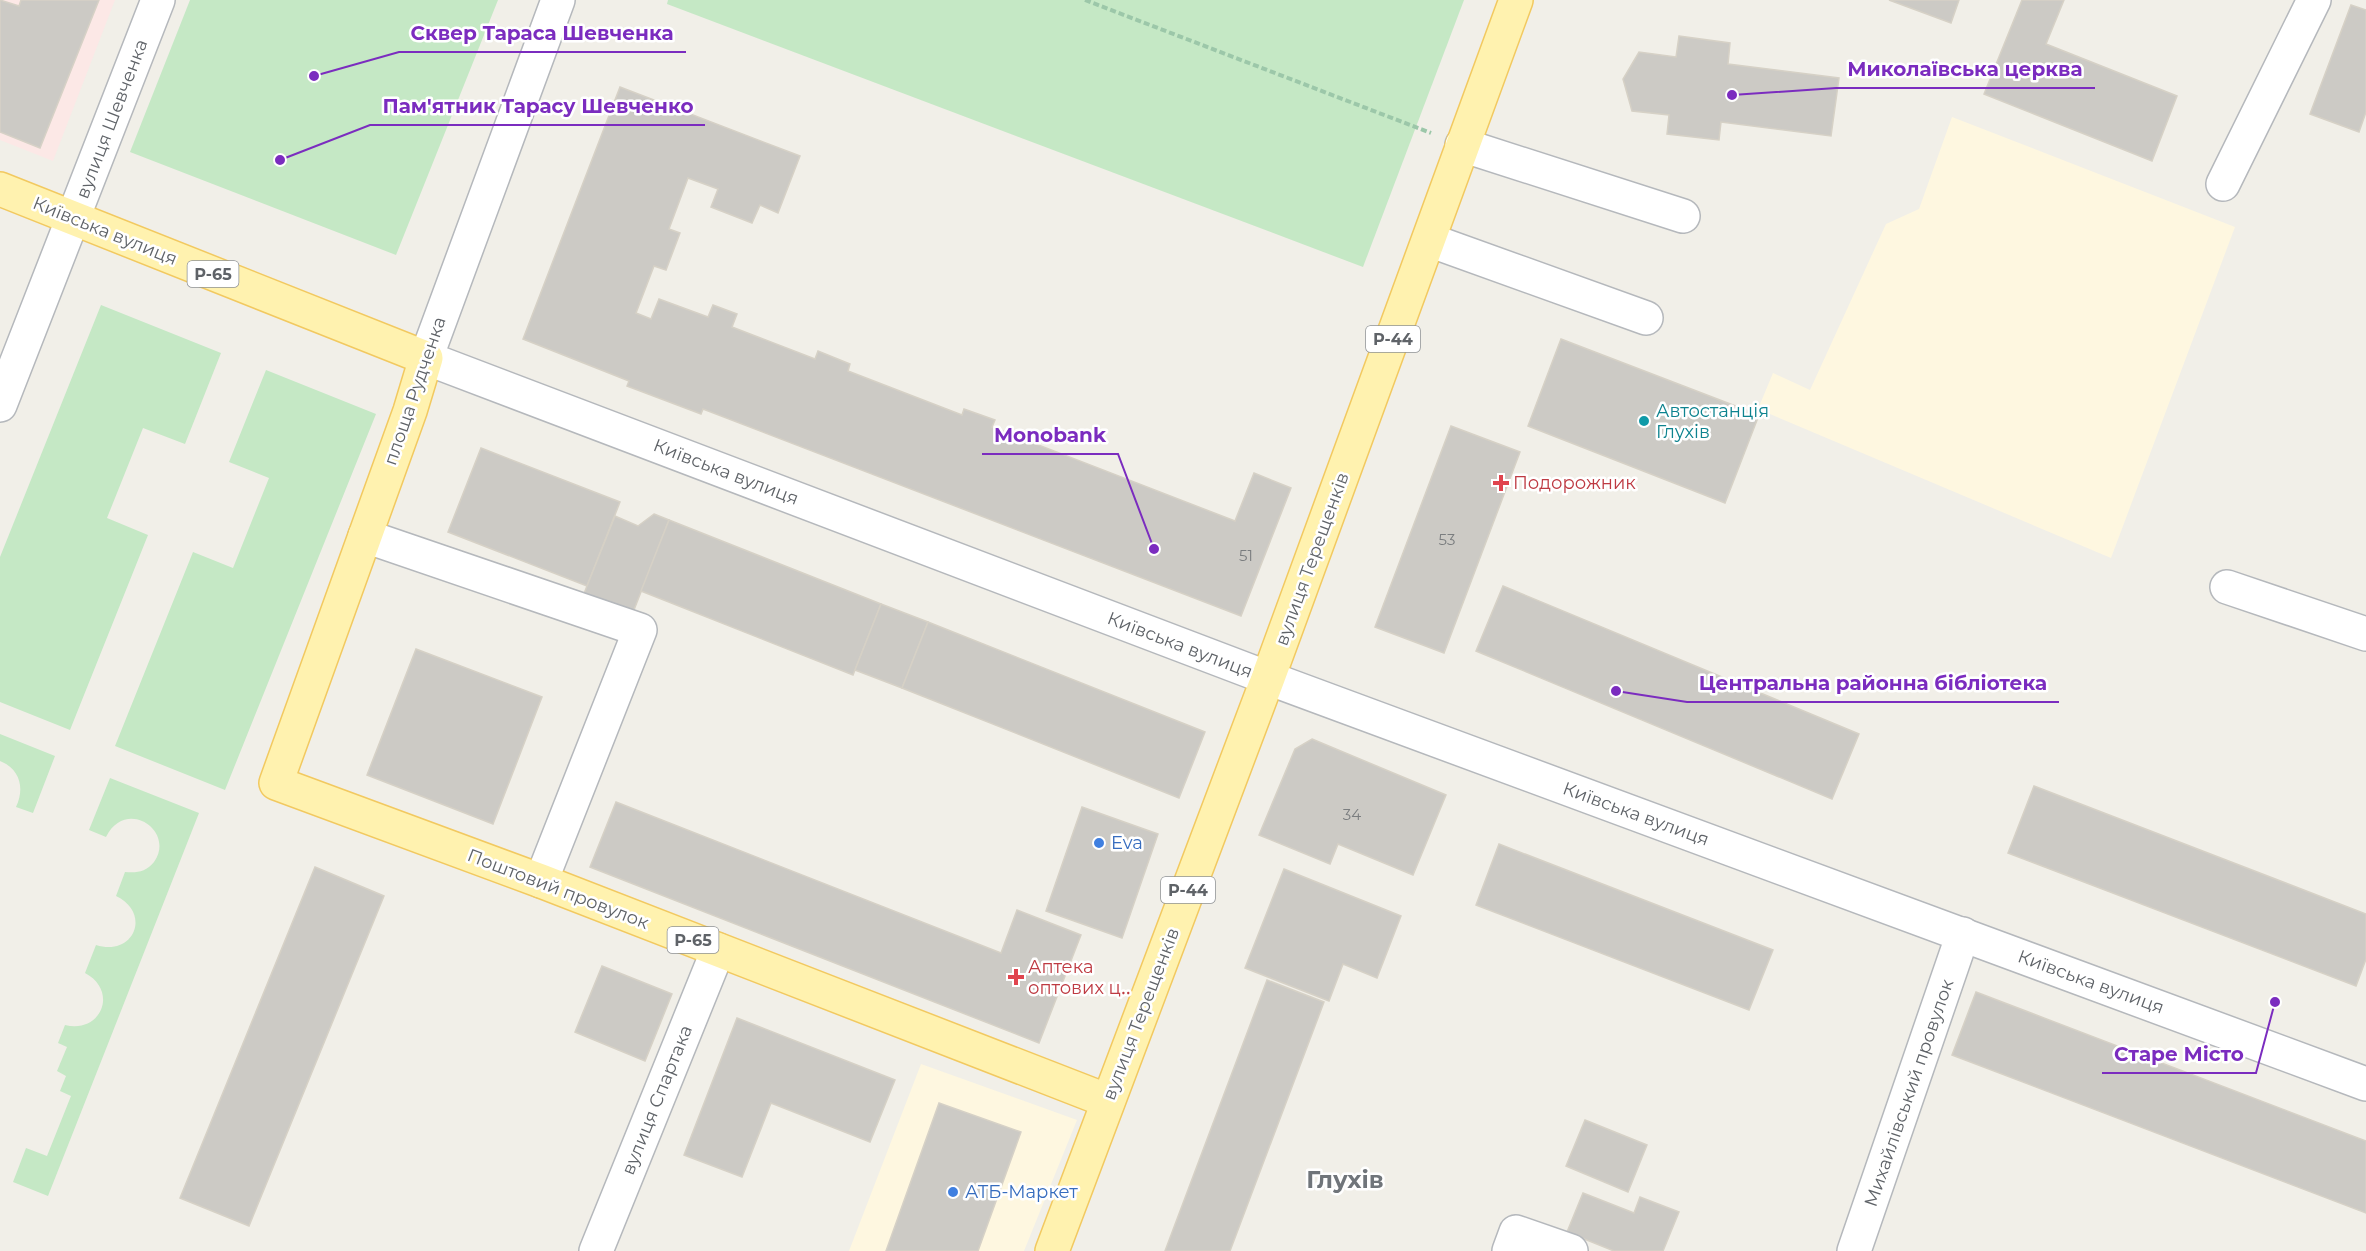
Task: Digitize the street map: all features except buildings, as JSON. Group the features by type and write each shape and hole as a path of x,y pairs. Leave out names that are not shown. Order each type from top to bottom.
{"main road":[{"name":"вулиця Терещенків","path":"1052,1251 1268,678 1516,0"},
{"name":"Київська вулиця","path":"0,189 426,358"},
{"name":"площа Рудченка","path":"276,783 410,411 426,358"},
{"name":"Поштовий провулок","path":"276,783 541,881 1108,1101"}],"street":[{"name":"вулиця Шевченка","path":"0,405 158,0"},
{"name":"площа Рудченка","path":"426,358 558,0"},
{"path":"2223,184 2314,0"},
{"path":"1462,145 1683,216"},
{"path":"1430,240 1646,318"},
{"name":"Київська вулиця","path":"426,358 1268,678 1963,934 2364,1078"},
{"path":"365,536 640,630 541,881"},
{"path":"2227,587 2366,634"},
{"name":"Михайлівський провулок","path":"1854,1251 1963,934"},
{"name":"вулиця Спартака","path":"596,1251 718,950"},
{"path":"1509,1251 1516,1232 1571,1251"}],"path":[{"path":"1085,0 1462,145"}],"shaded area":[{"path":"0,0 115,0 53,161 0,140"},
{"path":"1952,117 2235,227 2111,558 1758,409 1773,373 1810,390 1886,224 1919,209"},
{"path":"921,1064 1077,1120 1024,1251 849,1251"}],"green space":[{"path":"190,0 498,0 396,255 130,152"},
{"path":"668,0 1464,0 1363,267 667,4"},
{"path":"101,305 221,353 185,444 143,428 107,518 148,535 70,730 0,702 0,557"},
{"path":"266,370 376,414 225,790 115,746 193,552 233,568 269,478 229,462"},
{"path":"0,734 55,756 33,813 16,807 20,793 19,780 7,764 0,761"},
{"path":"110,778 199,813 48,1196 13,1182 26,1148 47,1156 71,1096 60,1091 66,1076 57,1071 67,1047 58,1043 65,1025 78,1026 88,1023 101,1009 103,1000 101,990 85,973 96,945 109,947 120,945 129,939 134,931 136,922 133,913 127,903 116,896 125,872 137,872 148,868 154,862 159,850 159,839 154,830 146,823 136,819 125,820 115,825 106,837 89,830"}],"place":[{"name":"Сквер Тараса Шевченка","path":"314,76"},
{"name":"Миколаївська церква","path":"1732,95"},
{"name":"Пам'ятник Тарасу Шевченко","path":"280,160"},
{"name":"Автостанція Глухів","path":"1644,421"},
{"name":"Подорожник","path":"1501,483"},
{"name":"Monobank","path":"1154,549"},
{"name":"Центральна районна бібліотека","path":"1616,691"},
{"name":"Eva","path":"1099,843"},
{"name":"Аптека оптових ц‥","path":"1016,977"},
{"name":"Старе Місто","path":"2275,1002"},
{"name":"АТБ-Маркет","path":"953,1192"}],"district":[{"name":"Глухів","path":"1345,1180"}]}
